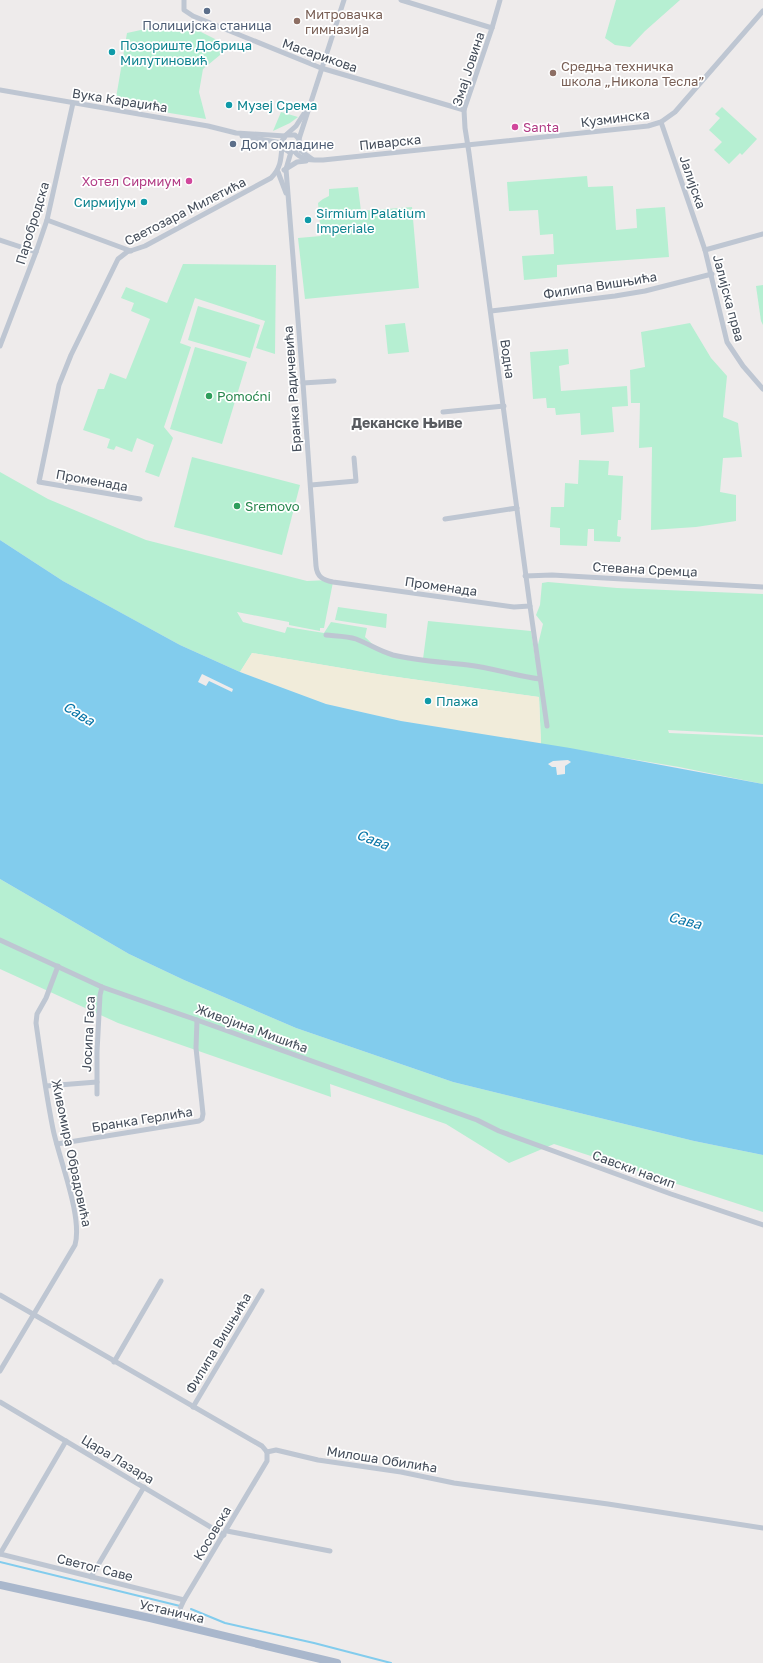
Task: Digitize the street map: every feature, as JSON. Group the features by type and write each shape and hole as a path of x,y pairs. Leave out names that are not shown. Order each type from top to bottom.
{"main road":[{"name":"Устаничка","path":"0,1586 173,1624 337,1663"}],"street":[{"name":"Масарикова","path":"184,0 184,10 193,16 321,68 464,110"},
{"path":"282,144 285,150 292,152 299,142 307,110 344,0"},
{"path":"401,0 492,28"},
{"name":"Змај Јовина","path":"468,144 464,110 500,0"},
{"name":"Кузминска","path":"468,144 648,126 661,122 675,112 763,12"},
{"name":"Вука Караџића","path":"0,90 208,126 236,133 286,135"},
{"name":"Паробродска","path":"0,346 47,220 73,103"},
{"path":"278,172 281,164 282,144 286,135 296,126 307,110"},
{"name":"Јалијска","path":"661,122 705,250"},
{"name":"Вука Караџића","path":"236,133 244,137 282,144"},
{"path":"286,135 294,135 299,142 301,151 314,160"},
{"name":"Пиварска","path":"278,172 297,162 468,144"},
{"name":"Водна","path":"468,144 504,406 525,576"},
{"name":"Пиварска","path":"292,152 303,159 314,160"},
{"name":"Бранка Радичевића","path":"292,152 286,169 316,566 320,577"},
{"name":"Бранка Радичевића","path":"278,172 288,199"},
{"name":"Светозара Милетића","path":"39,482 59,385 71,355 114,266 123,255 145,246 252,189 278,172"},
{"path":"47,220 131,251"},
{"path":"705,250 763,234"},
{"path":"0,240 36,252"},
{"name":"Јалијска прва","path":"705,250 712,274 727,342 744,366 763,388"},
{"name":"Филипа Вишњића","path":"491,311 646,291 712,274"},
{"path":"303,383 334,381"},
{"path":"443,412 504,406"},
{"path":"311,485 356,481 354,458"},
{"name":"Променада","path":"39,482 140,499"},
{"path":"445,519 517,508"},
{"name":"Стевана Сремца","path":"525,576 552,575 763,587"},
{"path":"525,576 547,726"},
{"name":"Променада","path":"320,577 333,582 514,607 530,606"},
{"path":"326,635 354,638 376,649 393,655 419,660 476,666 514,675 540,679"},
{"name":"Живојина Мишића","path":"0,940 102,987 477,1120 499,1131"},
{"name":"Живомира Обрадовића","path":"0,1371 75,1245 78,1237 76,1218 54,1130 36,1023 37,1014 46,998 58,966"},
{"name":"Јосипа Гаса","path":"97,1094 97,1052 100,995 102,987"},
{"name":"Бранка Герлића","path":"57,1144 199,1121 203,1114 196,1048 197,1020"},
{"name":"Јосипа Гаса","path":"46,1086 97,1082"},
{"name":"Савски насип","path":"499,1131 671,1194 763,1225"},
{"path":"114,1362 161,1281"},
{"name":"Филипа Вишњића","path":"193,1407 262,1291"},
{"path":"0,1295 262,1446 267,1452"},
{"name":"Цара Лазара","path":"0,1402 225,1533 330,1551"},
{"path":"0,1554 66,1441"},
{"name":"Милоша Обилића","path":"267,1452 276,1450 318,1460 400,1472 454,1483 615,1505 763,1528"},
{"name":"Косовска","path":"173,1624 184,1600 267,1461 267,1452"},
{"path":"91,1577 144,1487"},
{"name":"Светог Саве","path":"0,1554 184,1600"}],"green space":[{"path":"616,0 680,0 645,31 630,47 615,45 605,38"},
{"path":"164,25 191,27 225,44 220,55 203,69 199,92 206,119 115,104 127,33"},
{"path":"722,107 757,139 742,155 740,153 729,164 714,150 722,142 709,130 720,118 715,114"},
{"path":"281,112 298,117 290,123 273,131"},
{"path":"587,176 588,187 613,186 616,230 637,228 636,209 665,207 669,257 557,265 557,277 524,280 522,256 554,254 553,234 540,235 538,210 509,211 507,182"},
{"path":"358,187 361,211 412,207 419,288 305,299 298,238 321,236 318,203 329,196 329,189"},
{"path":"183,264 276,265 275,354 256,348 265,321 195,298 180,343 191,347 164,427 173,438 159,477 145,472 154,445 137,438 132,452 116,446 114,450 107,448 110,439 83,430 98,389 104,389 110,373 126,379 150,319 131,311 134,303 121,298 126,287 167,303"},
{"path":"763,285 763,325 761,321 756,286"},
{"path":"198,306 260,325 250,358 188,340"},
{"path":"405,323 409,352 388,354 385,325"},
{"path":"690,323 711,358 727,376 723,417 738,423 742,457 723,458 720,492 736,495 736,521 696,527 651,530 652,447 639,448 640,403 631,403 630,370 645,367 641,332"},
{"name":"Pomoćni","path":"195,347 247,362 222,444 170,429"},
{"path":"568,349 569,364 559,366 561,391 627,386 628,406 612,407 614,432 581,435 580,413 556,415 555,408 547,408 546,398 533,399 530,352"},
{"name":"Sremovo","path":"192,457 300,485 282,555 174,527"},
{"path":"579,460 609,461 608,475 623,476 621,520 618,520 617,536 621,537 620,542 594,541 594,529 588,529 587,546 560,545 560,528 550,527 551,507 564,507 565,483 578,484"},
{"path":"0,472 48,499 146,540 307,581 329,580 333,582 324,628 320,628 320,631 289,625 289,622 237,612 243,622 285,633 287,627 324,633 331,622 367,628 365,637 381,652 423,659 428,621 531,631 535,657 543,624 536,615 540,605 542,583 548,582 617,588 763,594 763,735 668,730 669,733 763,737 763,784 679,767 541,744 539,697 383,675 252,653 240,672 180,645 63,581 0,540"},
{"path":"338,607 387,614 386,628 335,620"},
{"path":"0,879 129,954 184,980 296,1028 453,1082 694,1141 763,1155 763,1212 554,1144 509,1163 446,1124 330,1084 331,1097 118,1023 0,969"}],"sand":[{"name":"Плажа","path":"252,653 383,675 539,697 541,744 401,721 326,704 240,672"}],"water":[{"name":"Сава","path":"0,540 63,581 180,645 240,672 326,704 401,721 570,748 763,784 763,1155 694,1141 453,1082 296,1028 184,980 129,954 0,879"}],"pier":[{"path":"202,674 233,689 232,692 209,681 206,686 198,682"},
{"path":"568,760 571,762 565,766 565,774 557,775 556,767 552,767 548,764 553,761"}],"waterway":[{"path":"0,1562 180,1606"},
{"path":"191,1609 225,1623 314,1643 391,1663"}],"place":[{"name":"Полицијска станица","path":"207,11"},
{"name":"Митровачка гимназија","path":"297,21"},
{"name":"Позориште Добрица Милутиновић","path":"112,52"},
{"name":"Средња техничка школа „Никола Тесла”","path":"553,73"},
{"name":"Музеј Срема","path":"229,105"},
{"name":"Santa","path":"515,127"},
{"name":"Дом омладине","path":"233,144"},
{"name":"Хотел Сирмиум","path":"189,181"},
{"name":"Сирмијум","path":"144,202"},
{"name":"Sirmium Palatium Imperiale","path":"308,220"},
{"name":"Pomoćni","path":"209,396"},
{"name":"Sremovo","path":"237,506"},
{"name":"Плажа","path":"428,701"}],"district":[{"name":"Деканске Њиве","path":"407,422"}]}
